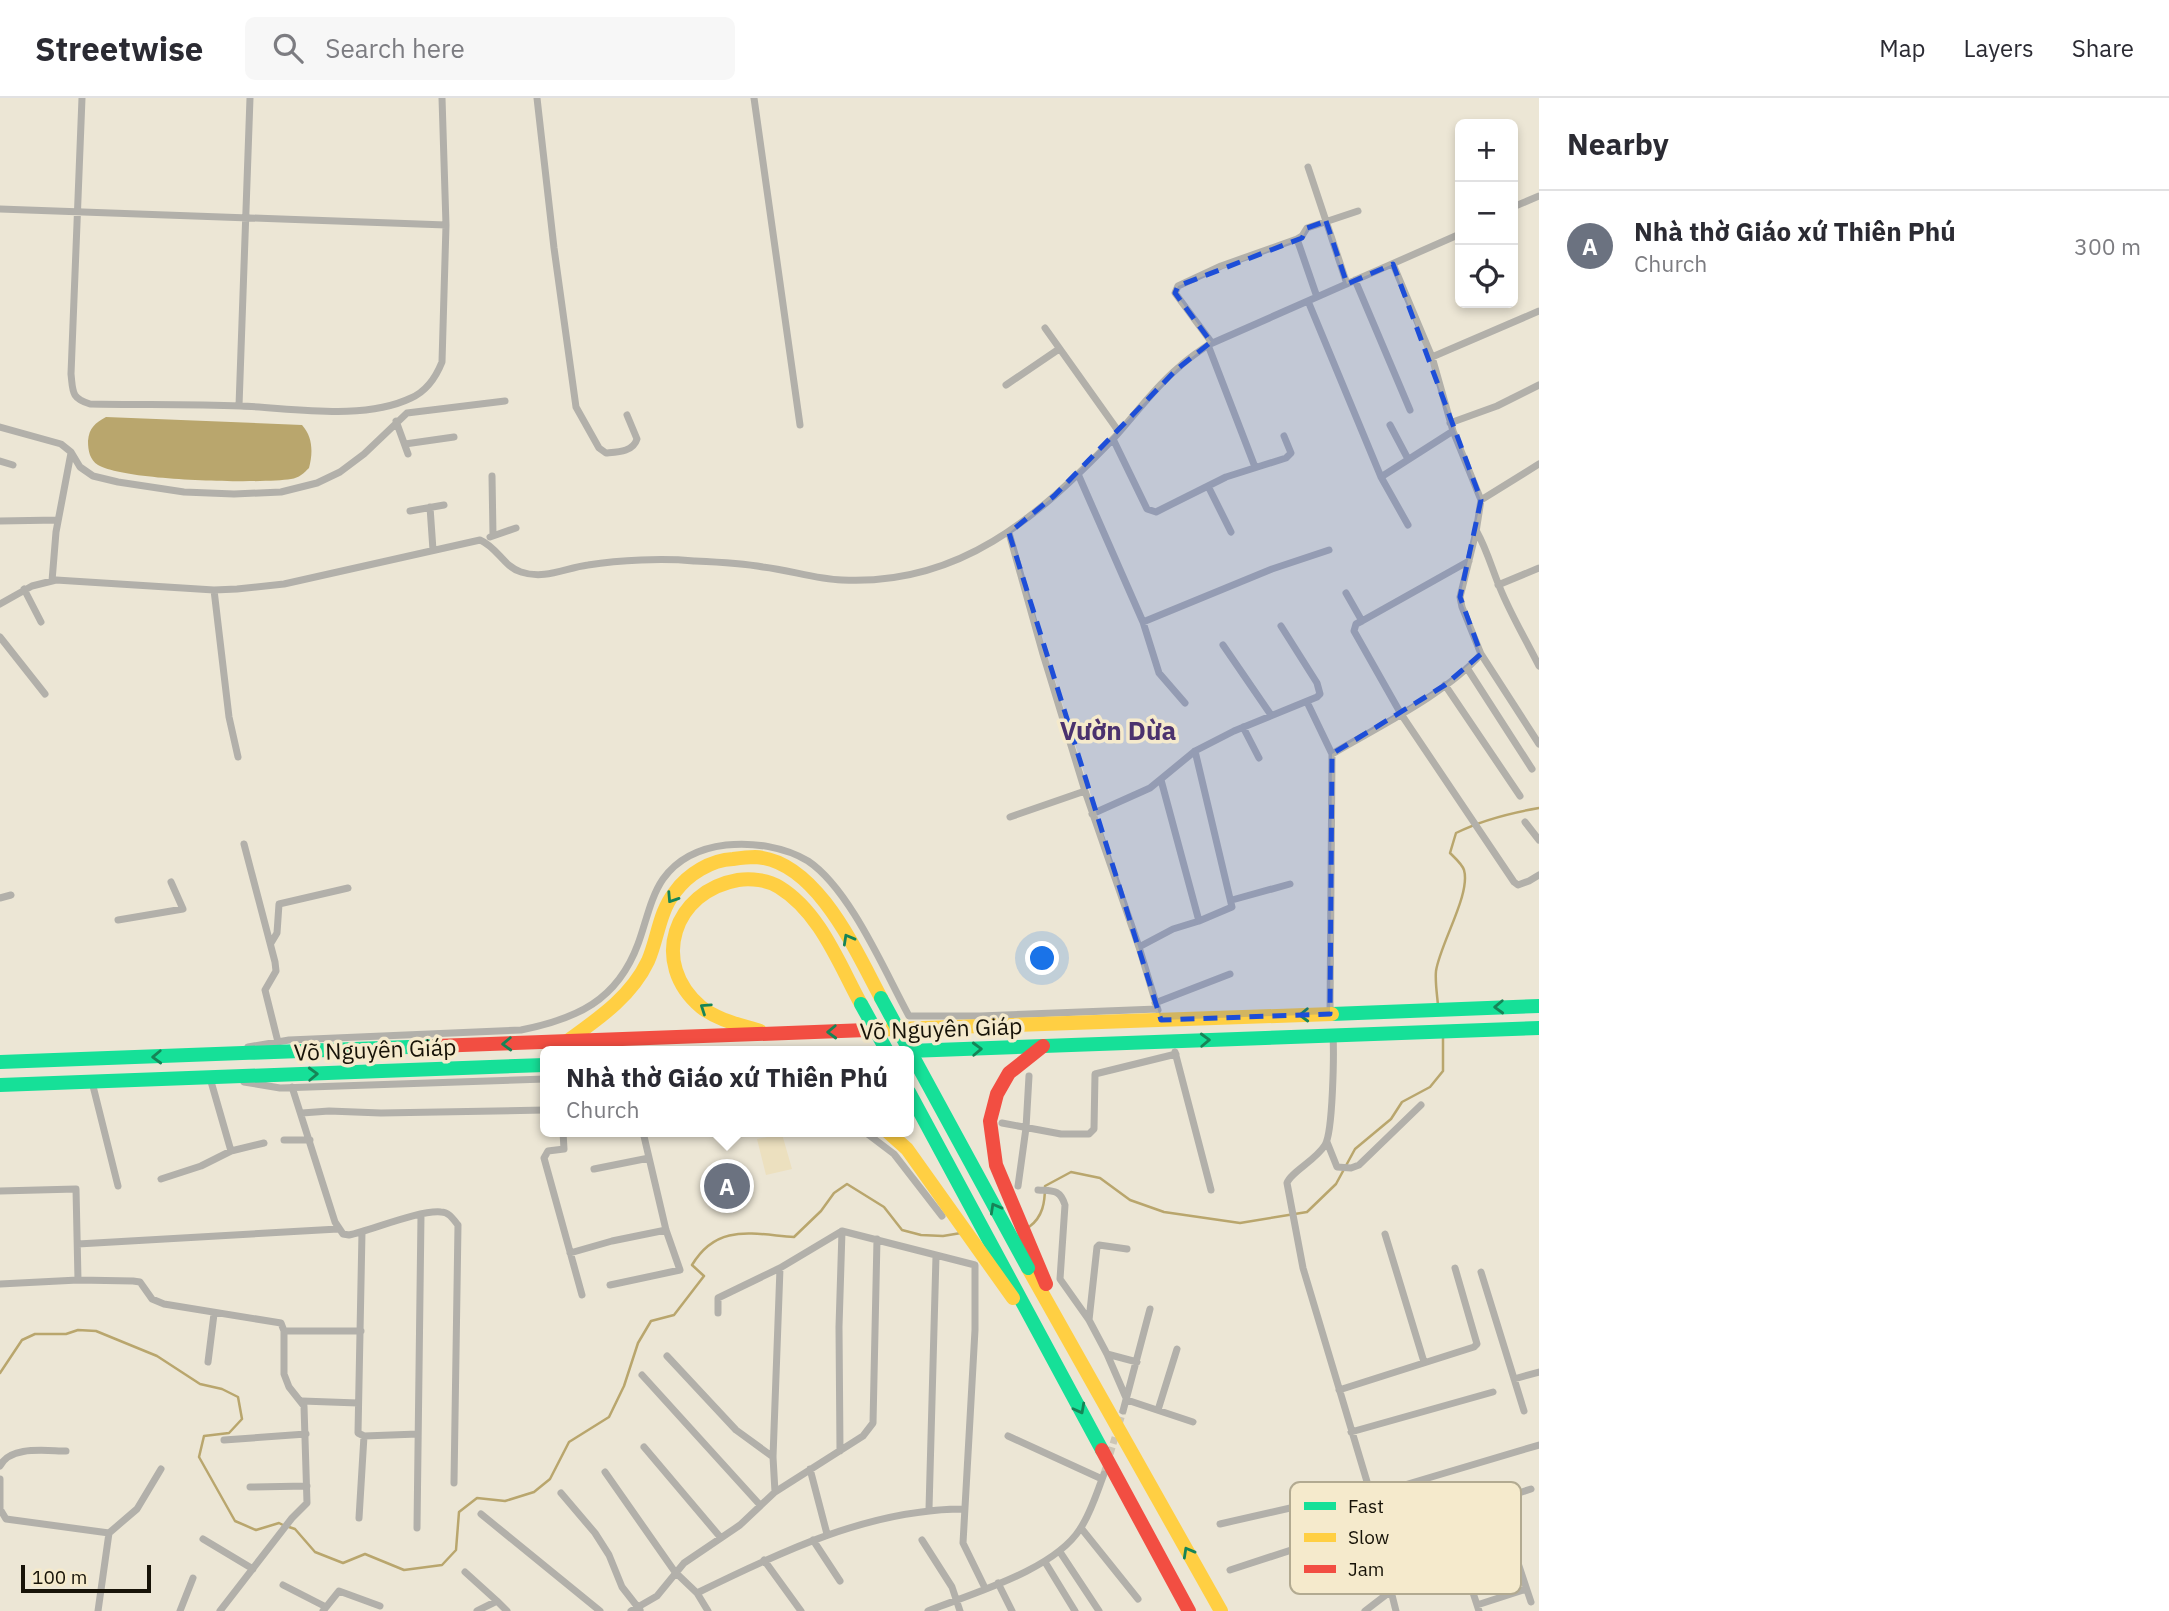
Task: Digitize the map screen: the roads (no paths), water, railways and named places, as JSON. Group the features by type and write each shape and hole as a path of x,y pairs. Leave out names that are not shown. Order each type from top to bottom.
{"highway":[{"path":"566,1042 618,1004 636,981 649,958 662,915 674,893 689,876 711,863 740,856 769,859 796,872 816,892 836,918 907,1046"},
{"path":"768,1034 721,1017 700,1006 684,989 674,968 672,945 678,922 690,902 709,887 731,879 754,879 777,886 799,903 817,928 884,1046"},
{"name":"Võ Nguyên Giáp","path":"0,1062 768,1034 1158,1011 1330,1014 1539,1006"},
{"name":"Võ Nguyên Giáp","path":"914,1051 1042,1046 1174,1048 1333,1035 1539,1028"},
{"path":"1042,1046 1009,1073 997,1094 990,1121 996,1165 1068,1338"},
{"path":"914,1059 1221,1611"},
{"name":"Võ Nguyên Giáp","path":"0,1085 540,1065"},
{"path":"914,1101 1189,1611"},
{"path":"894,1137 907,1149 949,1217 984,1256 1048,1349"}],"street":[{"path":"82,98 71,374 73,393 78,400 90,404 347,411 397,404 413,397 426,389 437,375 442,362 446,225 442,98"},
{"path":"239,406 250,98"},
{"path":"537,98 576,407 599,448 606,453 632,448 635,444 636,434 627,415"},
{"path":"754,98 800,425"},
{"path":"1308,167 1347,284"},
{"path":"1518,205 1539,196"},
{"path":"0,209 247,220 446,225"},
{"path":"1255,467 1238,429 1210,344 1175,293 1178,286 1221,266 1297,239 1307,228 1359,211"},
{"path":"480,540 495,548 516,570 541,576 587,565 691,560 764,567 804,576 843,580 909,575 944,567 1009,533 1054,496 1177,369 1210,344 1455,236"},
{"path":"1297,239 1317,297"},
{"path":"1393,264 1432,357 1451,427 1481,500 1460,597 1462,607 1481,654 1535,730 1539,744"},
{"path":"1356,280 1410,410"},
{"path":"1308,301 1381,477 1408,526"},
{"path":"1432,357 1539,310"},
{"path":"1045,328 1116,435 1140,497 1150,512 1156,512 1208,486 1255,467 1289,456 1291,449 1284,436"},
{"path":"1006,385 1059,349"},
{"path":"1381,477 1451,427 1539,384"},
{"path":"0,427 61,444 71,452 80,467 93,475 118,482 184,492 281,492 317,483 340,472 364,454 407,413 505,401"},
{"path":"396,421 408,454"},
{"path":"1390,425 1408,459"},
{"path":"405,444 454,437"},
{"path":"52,581 58,520 71,452"},
{"path":"0,461 13,465"},
{"path":"1481,500 1539,464"},
{"path":"1078,474 1143,622 1159,673 1185,703"},
{"path":"492,476 494,535"},
{"path":"1208,486 1231,532"},
{"path":"410,510 444,505"},
{"path":"430,507 433,550"},
{"path":"0,521 58,520"},
{"path":"0,604 24,589 52,581 214,590 284,584 480,540 516,528"},
{"path":"1476,531 1487,551 1498,584 1539,666"},
{"path":"1009,533 1085,791 1139,947 1158,1011"},
{"path":"1143,622 1272,569 1329,551"},
{"path":"1469,561 1356,624 1354,631 1401,713 1514,882 1518,884 1529,881 1539,874"},
{"path":"1498,584 1539,568"},
{"path":"24,589 41,622"},
{"path":"214,590 220,620 229,717 238,757"},
{"path":"1346,593 1362,621"},
{"path":"1093,814 1150,788 1195,751 1243,727 1317,697 1320,694 1319,688 1281,626"},
{"path":"0,637 45,694"},
{"path":"1223,645 1271,715"},
{"path":"1332,754 1445,685 1481,654"},
{"path":"1467,668 1532,768"},
{"path":"1445,685 1520,796"},
{"path":"1307,702 1332,754 1330,1014"},
{"path":"1243,727 1259,758"},
{"path":"1139,947 1173,929 1229,910 1232,906 1195,751"},
{"path":"1161,780 1199,921"},
{"path":"1010,817 1085,791"},
{"path":"1525,822 1539,840"},
{"path":"198,1055 278,1042 521,1030 556,1023 586,1009 607,993 625,971 638,945 662,881 677,862 709,847 745,843 775,848 808,861 831,882 852,912 909,1016 1158,1011 1230,974"},
{"path":"244,844 276,971 265,990 278,1042"},
{"path":"118,920 183,909 171,882"},
{"path":"1232,900 1290,884"},
{"path":"271,943 277,933 279,904 348,888"},
{"path":"0,898 11,895"},
{"path":"1333,1035 1334,1055 1327,1142 1337,1167 1352,1168 1370,1157 1421,1105"},
{"path":"1002,1123 1061,1134 1093,1133 1095,1074 1174,1048 1211,1190"},
{"path":"1018,1186 1026,1128 1029,1076"},
{"path":"230,1151 213,1077 280,1088 540,1079"},
{"path":"92,1082 118,1186"},
{"path":"292,1087 338,1229 343,1234 349,1235 441,1212 451,1216 458,1225 454,1483"},
{"path":"302,1113 540,1110"},
{"path":"563,1137 564,1149 548,1152 544,1158 582,1295"},
{"path":"610,1285 680,1270 666,1230 644,1137"},
{"path":"872,1137 894,1154 949,1217"},
{"path":"284,1140 310,1140"},
{"path":"1327,1142 1313,1160 1289,1178 1287,1183 1303,1268 1367,1482"},
{"path":"161,1179 201,1166 230,1151 264,1143"},
{"path":"594,1169 649,1157"},
{"path":"0,1191 76,1189 78,1280"},
{"path":"1038,1190 1062,1195 1065,1205 1060,1279 1089,1321 1107,1354 1127,1401"},
{"path":"417,1528 421,1215"},
{"path":"78,1244 338,1229"},
{"path":"570,1253 666,1230"},
{"path":"840,1451 839,1327 842,1231"},
{"path":"718,1313 718,1298 780,1268 842,1231 975,1265 975,1331 963,1543 985,1588"},
{"path":"362,1232 358,1433 364,1436 418,1434"},
{"path":"1385,1234 1423,1363"},
{"path":"561,1493 595,1533 609,1555 622,1587 637,1610 657,1596 684,1563 740,1525 775,1492 863,1436 873,1423 877,1239"},
{"path":"1089,1321 1097,1247 1100,1245 1127,1250"},
{"path":"929,1509 936,1256"},
{"path":"775,1492 773,1457 780,1268"},
{"path":"1339,1390 1477,1344 1455,1268"},
{"path":"1481,1272 1524,1411"},
{"path":"0,1284 78,1280 139,1282 152,1299 164,1304 281,1323 284,1331 284,1374 289,1387 302,1401 306,1434 307,1503 292,1518 220,1611"},
{"path":"1123,1411 1150,1309"},
{"path":"208,1362 214,1314"},
{"path":"284,1331 361,1331"},
{"path":"1158,1410 1177,1349"},
{"path":"1107,1354 1137,1362"},
{"path":"667,1356 736,1430 773,1457"},
{"path":"1514,1379 1539,1372"},
{"path":"642,1374 760,1505"},
{"path":"1351,1432 1493,1392"},
{"path":"302,1401 358,1403"},
{"path":"1127,1401 1193,1422"},
{"path":"224,1440 306,1434"},
{"path":"359,1518 364,1436"},
{"path":"928,1611 1045,1562 1060,1552 1081,1528 1103,1476 1008,1436"},
{"path":"1407,1482 1539,1446"},
{"path":"645,1447 721,1538"},
{"path":"0,1466 8,1457 21,1453 37,1450 66,1451"},
{"path":"98,1611 109,1533 136,1509 161,1469"},
{"path":"810,1469 827,1534"},
{"path":"605,1472 675,1572 697,1593 708,1611"},
{"path":"0,1479 0,1509 6,1518 109,1533"},
{"path":"250,1487 307,1486"},
{"path":"1521,1492 1531,1489"},
{"path":"697,1593 764,1560 827,1534 929,1509 964,1508"},
{"path":"1220,1524 1290,1509"},
{"path":"481,1514 600,1611"},
{"path":"1081,1528 1138,1599"},
{"path":"204,1539 253,1569"},
{"path":"813,1540 840,1581"},
{"path":"922,1540 957,1599 960,1611"},
{"path":"1230,1570 1290,1550"},
{"path":"1060,1552 1099,1611"},
{"path":"764,1560 801,1611"},
{"path":"1045,1562 1074,1611"},
{"path":"465,1572 507,1611"},
{"path":"1521,1574 1531,1602"},
{"path":"180,1611 193,1578"},
{"path":"998,1583 1012,1611"},
{"path":"283,1585 325,1609 338,1591 380,1606"},
{"path":"1521,1591 1526,1589"},
{"path":"1365,1611 1387,1594"},
{"path":"1392,1594 1396,1611"},
{"path":"1478,1608 1513,1594"},
{"path":"477,1611 497,1601"}],"waterway":[{"path":"1438,1005 1436,971 1465,880 1463,868 1450,853 1456,833 1476,824 1539,808"},
{"path":"1029,1227 1042,1209 1045,1186 1071,1172 1100,1178 1130,1200 1164,1212 1240,1223 1307,1212 1336,1184 1355,1149 1391,1119 1402,1102 1430,1087 1443,1071 1443,1035"},
{"path":"289,1527 295,1529 315,1552 343,1563 365,1554 404,1570 442,1565 456,1550 459,1512 477,1498 505,1501 534,1492 550,1479 569,1442 609,1417 624,1386 638,1343 651,1321 674,1315 704,1276 692,1265 713,1242 724,1237 750,1233 794,1237 821,1211 834,1193 847,1184 884,1207 902,1230 921,1235 961,1233"},
{"path":"0,1373 22,1340 35,1334 96,1331 157,1356 200,1384 222,1389 238,1397 242,1419 229,1433 204,1436 199,1457 235,1521 256,1530 279,1523 283,1525"}],"tunnel":[{"path":"1104,1474 1123,1411"}],"place":[{"name":"Nhà thờ Giáo xứ Thiên Phú","path":"727,1186"}],"district":[{"name":"Vườn Dừa","path":"1118,730"}]}
